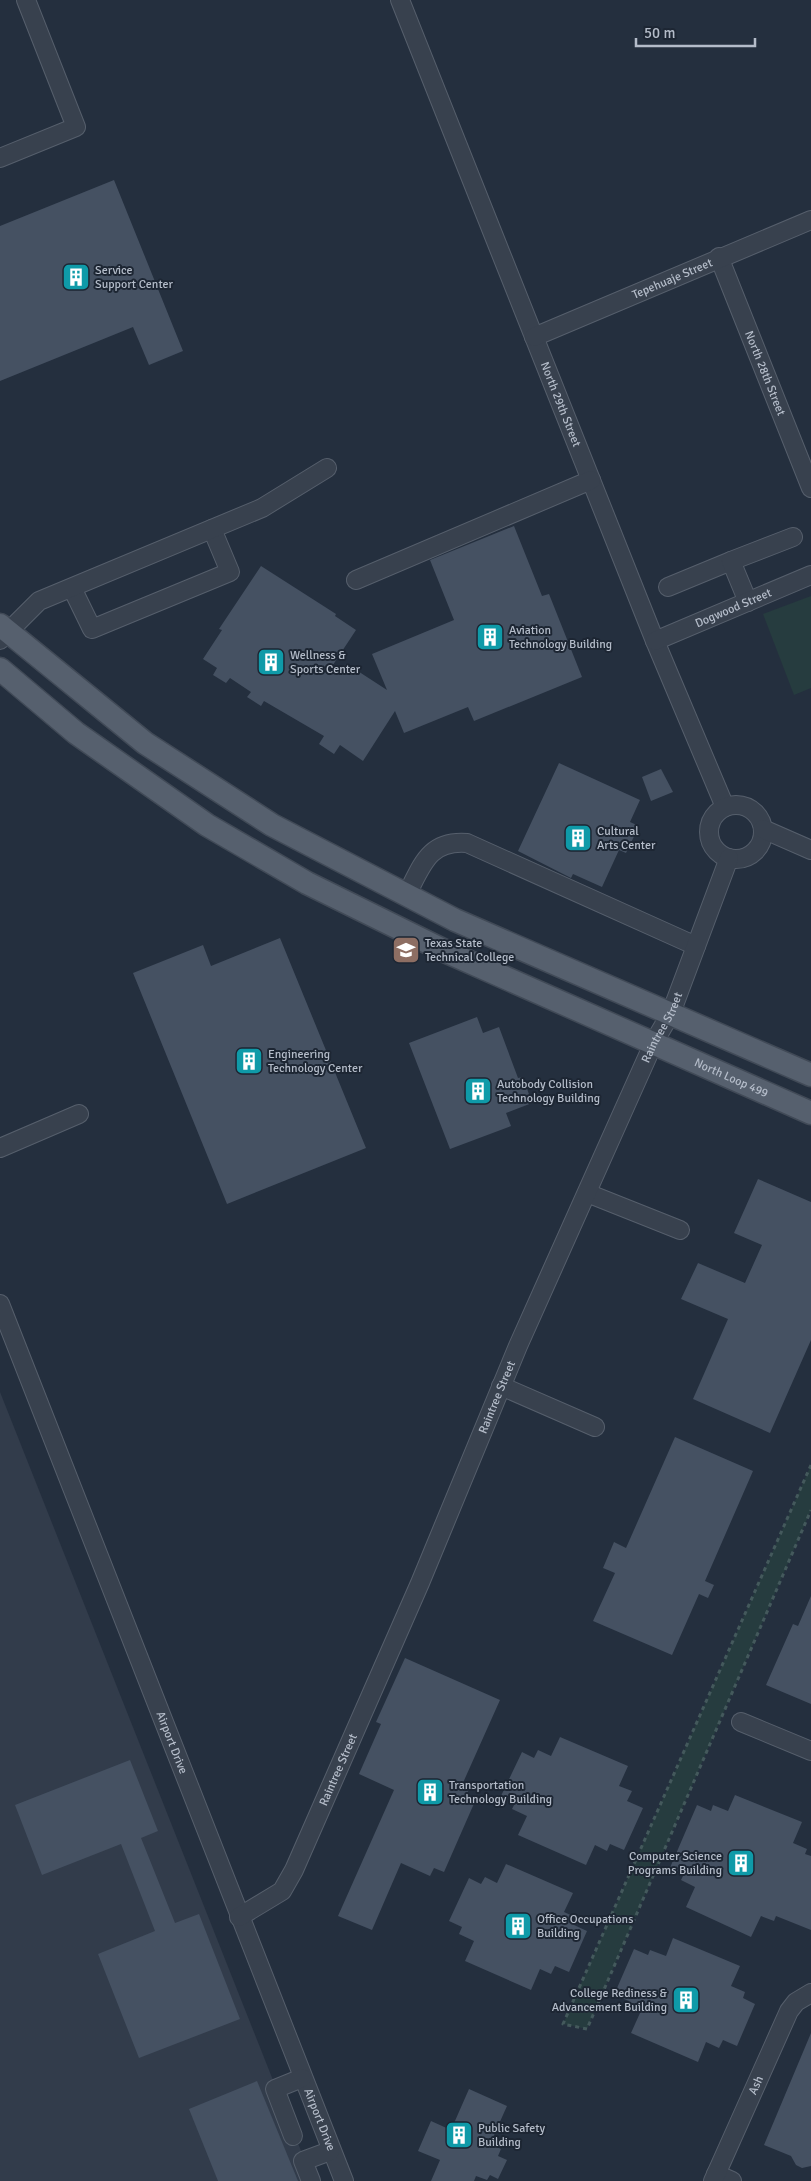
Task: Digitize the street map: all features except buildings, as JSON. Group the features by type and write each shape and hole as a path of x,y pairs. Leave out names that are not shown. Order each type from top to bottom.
{"main road":[{"path":"2,632 146,743 272,825 455,920 811,1075"},
{"name":"North Loop 499","path":"0,670 76,733 207,825 299,878 447,952 811,1113"}],"street":[{"path":"0,158 76,127 26,0"},
{"name":"North 29th Street","path":"400,0 655,642 725,807"},
{"name":"Tepehuaje Street","path":"534,337 719,257 811,220"},
{"name":"North 28th Street","path":"719,257 811,488"},
{"path":"2,632 39,601 262,508 327,468"},
{"path":"356,580 591,480"},
{"path":"72,588 92,630 230,572 212,530"},
{"path":"668,587 793,536"},
{"path":"731,561 748,602"},
{"name":"Dogwood Street","path":"655,642 811,574"},
{"path":"737,805 750,808 759,817 763,830 761,842 753,852 742,858 728,858 717,851 710,840 710,828 714,816 725,807 737,805"},
{"path":"763,830 811,850"},
{"path":"406,896 426,859 432,852 454,842 467,843 696,946"},
{"name":"Raintree Street","path":"239,1917 282,1890 294,1870 420,1584 501,1386 654,1042 671,1013 728,858"},
{"path":"0,1148 80,1114"},
{"path":"587,1193 680,1230"},
{"name":"Airport Drive","path":"0,1304 342,2179"},
{"path":"501,1386 595,1427"},
{"path":"740,1722 811,1751"},
{"name":"Ash","path":"714,2177 789,2011 796,2002 809,1994"},
{"path":"293,2136 275,2089 302,2078"},
{"path":"311,2181 304,2161 330,2151"},
{"path":"714,2177 732,2181"}],"path":[{"path":"811,1465 563,2024 587,2029 811,1510"}],"shaded area":[{"path":"0,1392 313,2181 0,2181"}],"green space":[{"path":"811,596 811,688 794,695 763,614"},
{"path":"811,1465 811,1510 587,2029 563,2024"}],"place":[{"name":"Service Support Center","path":"76,277"},
{"name":"Aviation Technology Building","path":"490,637"},
{"name":"Wellness & Sports Center","path":"271,662"},
{"name":"Cultural Arts Center","path":"578,838"},
{"name":"Texas State Technical College","path":"406,950"},
{"name":"Engineering Technology Center","path":"249,1061"},
{"name":"Autobody Collision Technology Building","path":"478,1091"},
{"name":"Transportation Technology Building","path":"430,1792"},
{"name":"Computer Science Programs Building","path":"741,1863"},
{"name":"Office Occupations Building","path":"518,1926"},
{"name":"College Rediness & Advancement Building","path":"686,2000"},
{"name":"Public Safety Building","path":"459,2135"}]}
